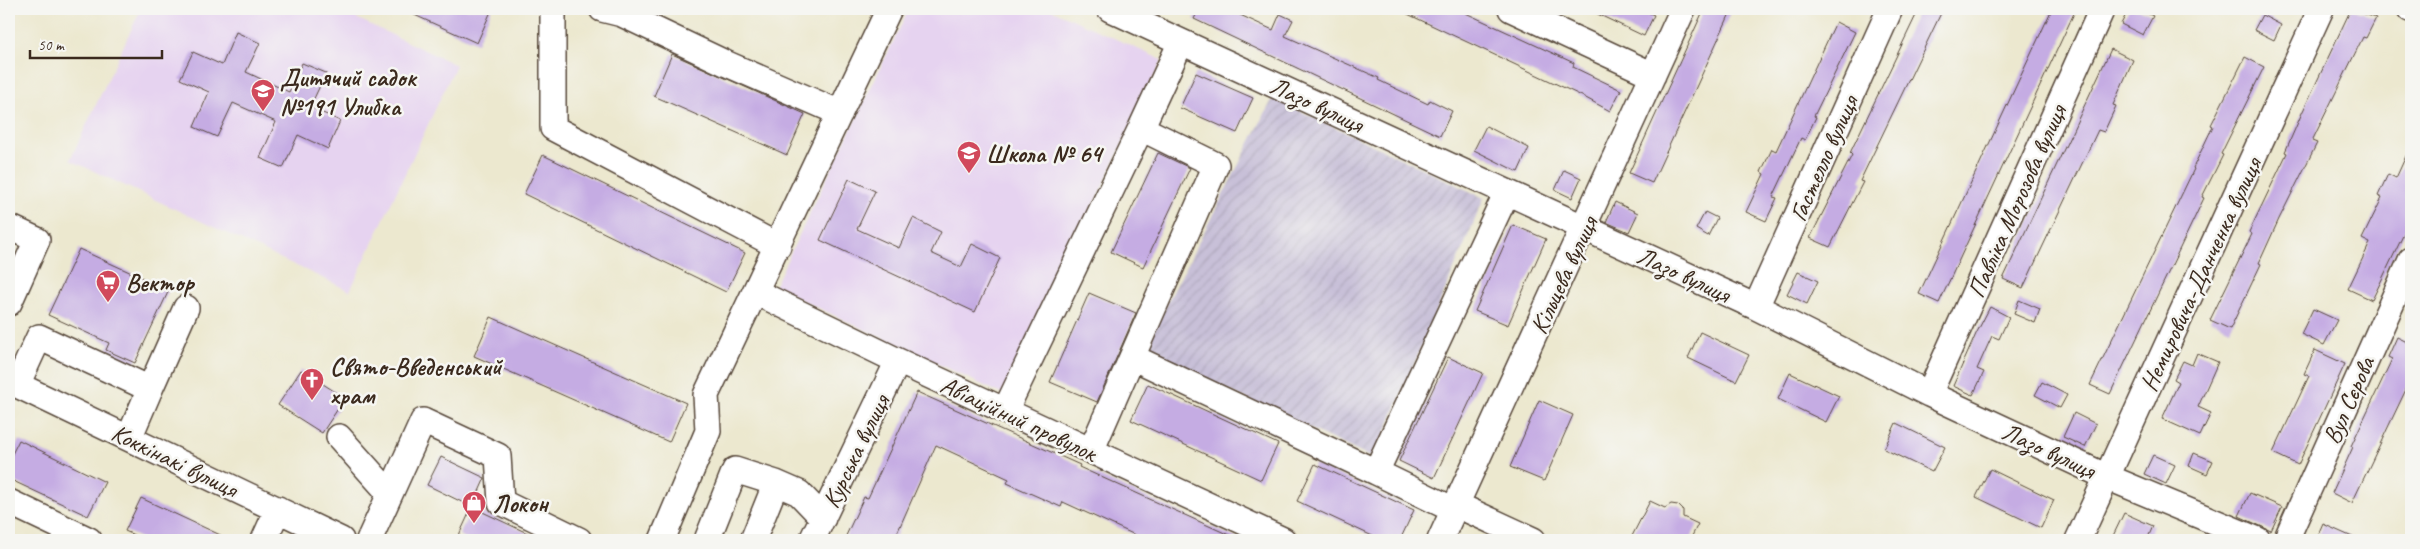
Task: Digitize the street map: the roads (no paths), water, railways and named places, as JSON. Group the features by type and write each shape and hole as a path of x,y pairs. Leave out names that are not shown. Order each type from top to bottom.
{"street":[{"path":"553,9 553,128 778,246"},
{"path":"602,9 622,14 725,63 840,113"},
{"path":"662,540 708,431 706,395 889,9"},
{"name":"Лазо вулиця","path":"1110,9 1756,307 1929,394 2107,478 2258,540"},
{"path":"1511,9 1653,75"},
{"name":"Кільцева вулиця","path":"1440,540 1585,228 1683,9"},
{"name":"Гастелло вулиця","path":"1756,307 1890,9"},
{"name":"Павліка Морозова вулиця","path":"1929,394 2102,9"},
{"name":"Немировича-Данченка вулиця","path":"2078,540 2321,9"},
{"path":"1005,411 1142,128 1181,42"},
{"path":"1091,451 1216,165 1142,128"},
{"path":"1376,472 1506,192"},
{"path":"9,227 37,240 9,303"},
{"name":"Вул Сєрова","path":"2286,540 2411,260"},
{"name":"Авіаційний провулок","path":"756,292 898,361 1283,540"},
{"path":"129,438 186,308"},
{"path":"13,383 39,337 150,388"},
{"path":"1132,357 1376,472 1455,508 1533,540"},
{"name":"Курська вулиця","path":"812,540 898,361"},
{"name":"Коккінакі вулиця","path":"13,383 342,540"},
{"path":"370,540 423,421 498,456 501,502 579,540"},
{"path":"339,436 390,494"},
{"path":"707,540 735,470 776,483 799,494 822,518"},
{"path":"753,540 776,483"},
{"path":"9,502 89,540"},
{"path":"264,540 278,510"}],"place":[{"name":"Дитячий садок №191 Улибка","path":"263,112"},
{"name":"Школа № 64","path":"969,174"},
{"name":"Вектор","path":"108,303"},
{"name":"Свято-Введенський храм","path":"312,401"},
{"name":"Локон","path":"474,524"}]}
